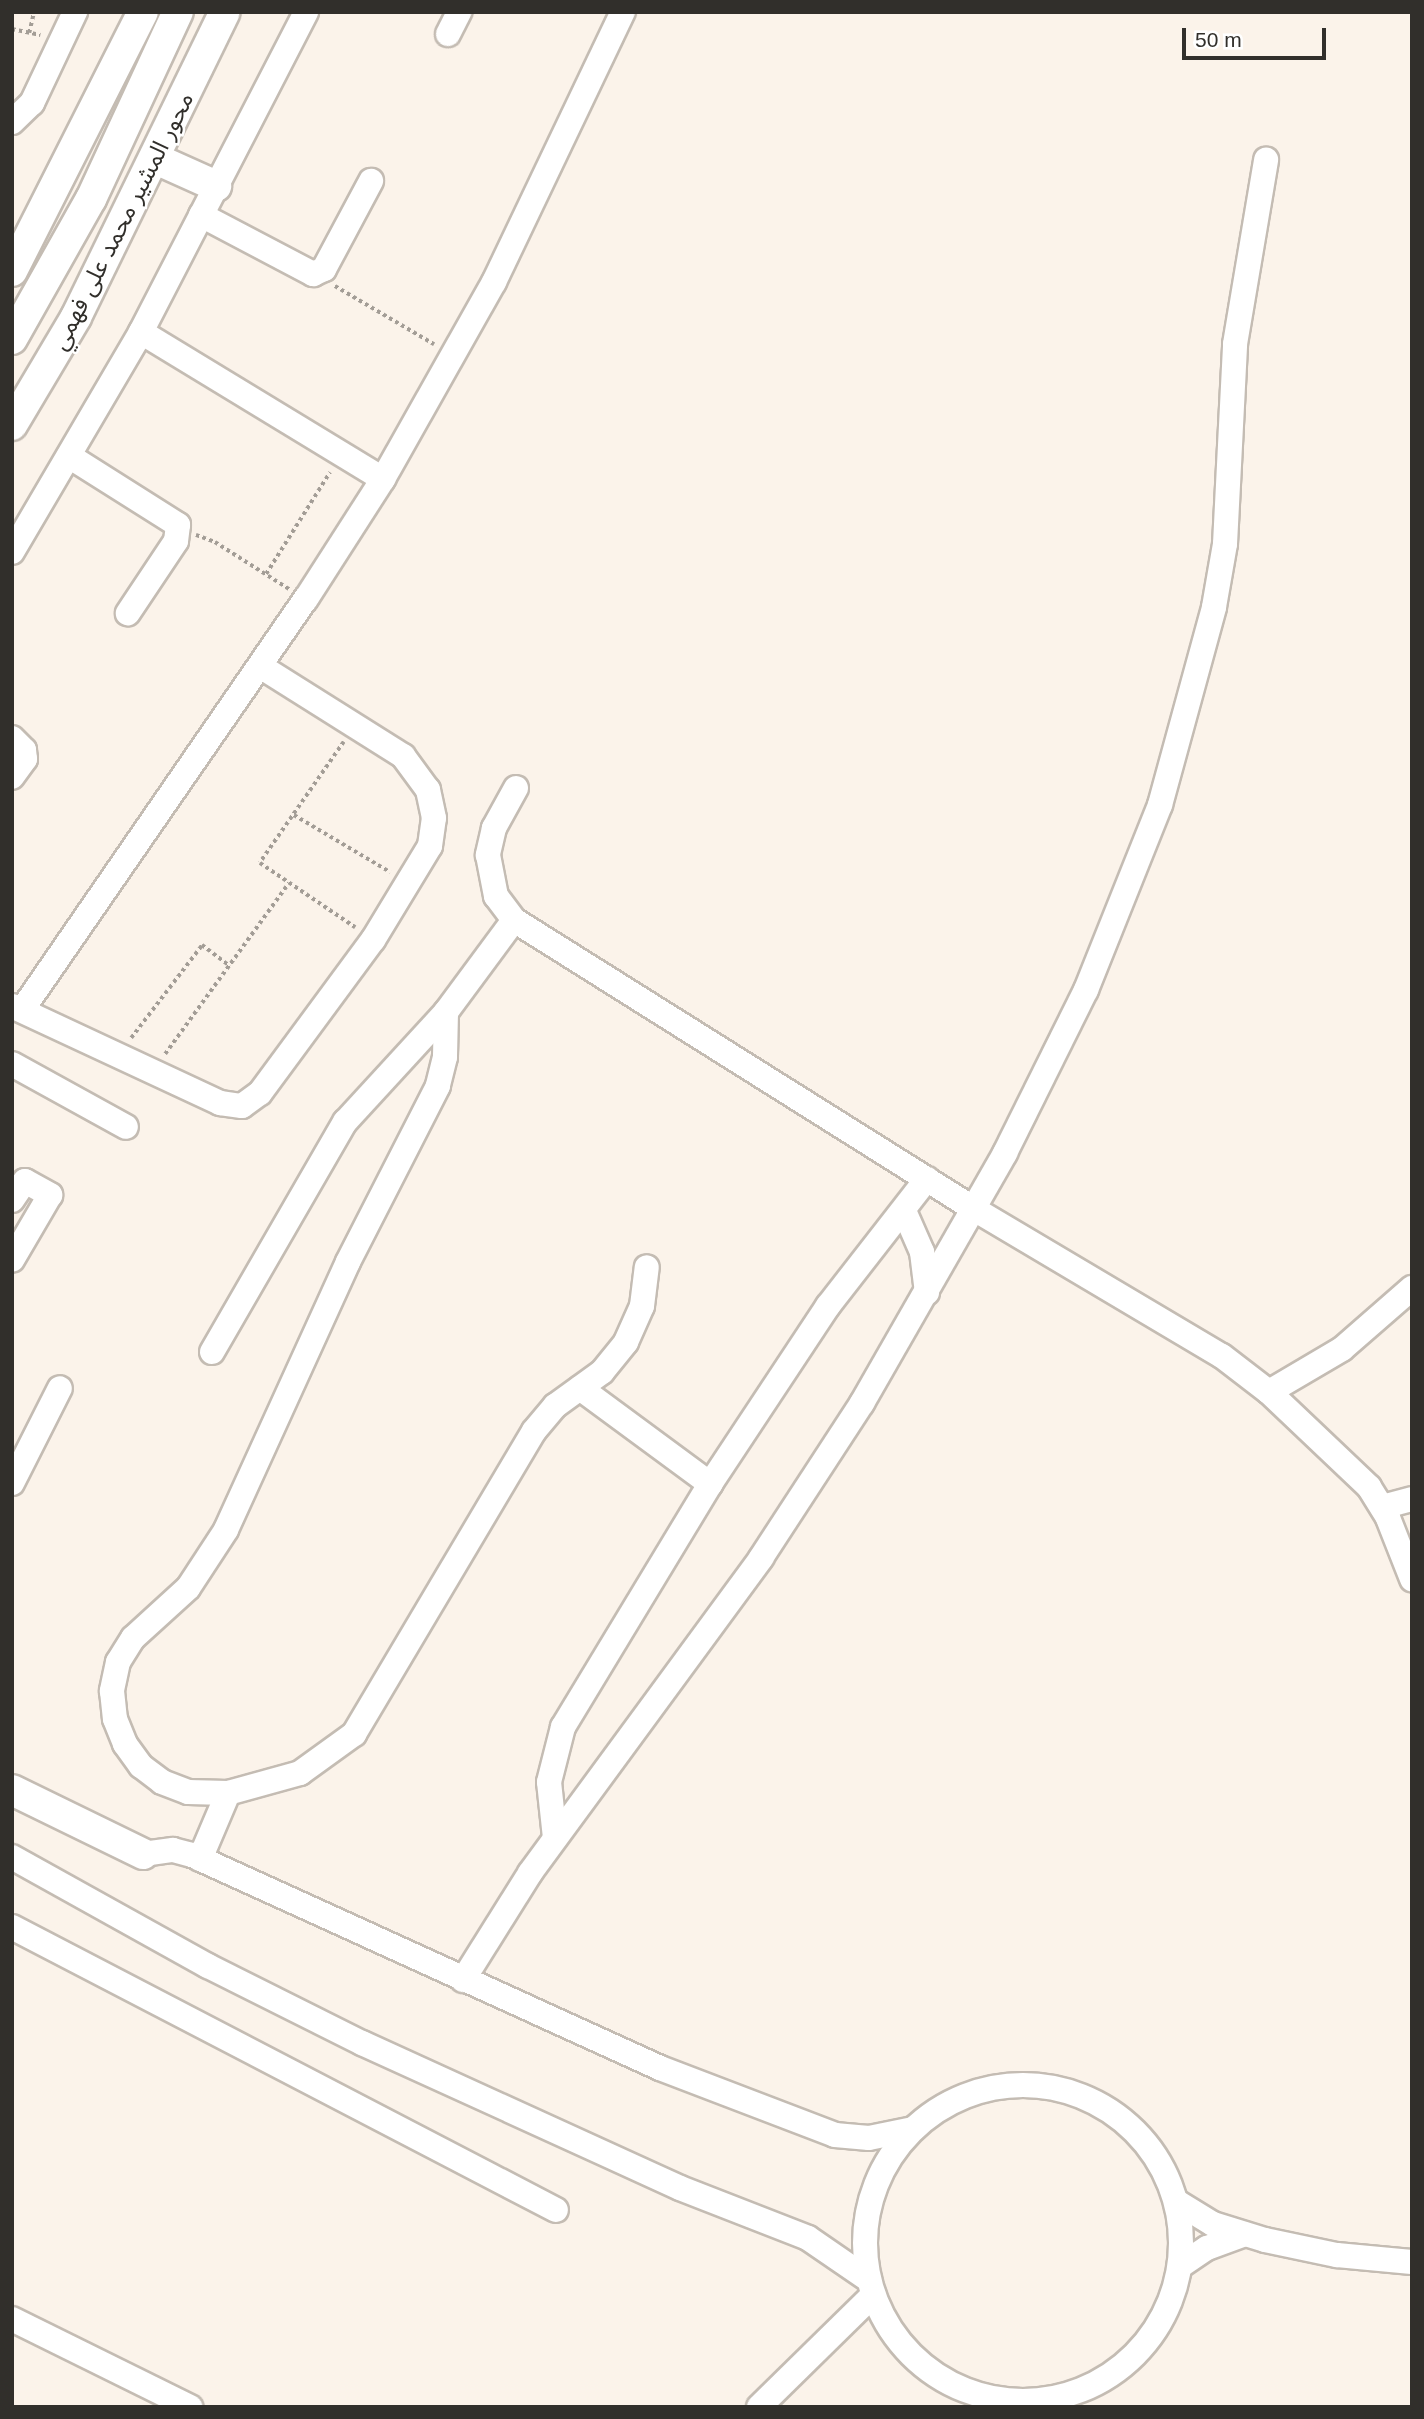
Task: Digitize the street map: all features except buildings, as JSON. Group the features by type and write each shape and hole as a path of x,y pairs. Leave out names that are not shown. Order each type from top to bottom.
{"main road":[{"path":"12,271 142,12"},
{"name":"محور المشير محمد على فهمي","path":"12,339 91,199 178,12"},
{"name":"محور المشير محمد على فهمي","path":"12,425 73,321 156,159 225,12"},
{"path":"156,159 216,186"},
{"path":"12,1790 143,1854"}],"street":[{"path":"12,122 32,103 75,12"},
{"path":"12,552 141,332 306,12"},
{"path":"260,666 403,756 428,790 434,832 425,859 373,940 249,1103 228,1105 17,1008 260,666 383,479 454,355 545,182 623,12"},
{"path":"463,1980 555,1838 768,1548 927,1293 1047,1072 1108,941 1180,741 1225,544 1235,344 1266,160"},
{"path":"201,215 307,272 319,272 371,181"},
{"path":"141,332 383,479"},
{"path":"69,456 173,519 180,533 128,613"},
{"path":"12,738 24,750 25,759 12,777"},
{"path":"516,788 494,828 488,855 496,896 514,919 974,1209 1189,1334 1269,1392 1359,1476 1382,1507 1412,1578"},
{"path":"212,1352 345,1122 446,1012 514,919"},
{"path":"446,1012 445,1057 438,1086 348,1262 226,1530 188,1588 133,1638 114,1676 116,1719 125,1744 141,1766 175,1788 201,1794 228,1793 300,1773 354,1734 534,1431 580,1388 602,1372 626,1342 642,1306 647,1267"},
{"path":"12,1064 127,1127"},
{"path":"555,1838 549,1782 563,1727 710,1484 828,1306 905,1213 927,1179"},
{"path":"12,1200 25,1181 50,1195 12,1260"},
{"path":"905,1213 922,1252 927,1293"},
{"path":"1269,1392 1342,1349 1412,1288"},
{"path":"12,1483 60,1388"},
{"path":"580,1388 710,1484"},
{"path":"1382,1507 1412,1499"},
{"path":"200,1859 228,1793"},
{"path":"143,1854 173,1850 200,1859 660,2068 835,2135 869,2138 913,2129"},
{"path":"12,1857 337,2032 680,2188 808,2238 871,2288"},
{"path":"12,1927 556,2210"},
{"path":"1042,2085 1070,2091 1108,2109 1140,2135 1157,2158 1177,2202 1180,2266 1162,2319 1127,2363 1083,2390 1033,2402 982,2397 935,2376 898,2340 871,2288 866,2226 871,2199 895,2150 913,2129 935,2111 986,2088 1042,2085"},
{"path":"1177,2202 1213,2224 1245,2234 1337,2255 1412,2262"},
{"path":"1180,2266 1207,2248 1245,2234"},
{"path":"759,2407 871,2288"},
{"path":"12,2319 190,2407"}],"path":[{"path":"29,33 34,12"},
{"path":"12,29 62,39"},
{"path":"319,272 354,299 454,355"},
{"path":"266,574 341,453"},
{"path":"180,533 215,542 306,599"},
{"path":"355,725 260,863 373,940"},
{"path":"294,815 409,884"},
{"path":"152,1071 289,883"},
{"path":"118,1055 202,945 230,966"}]}
